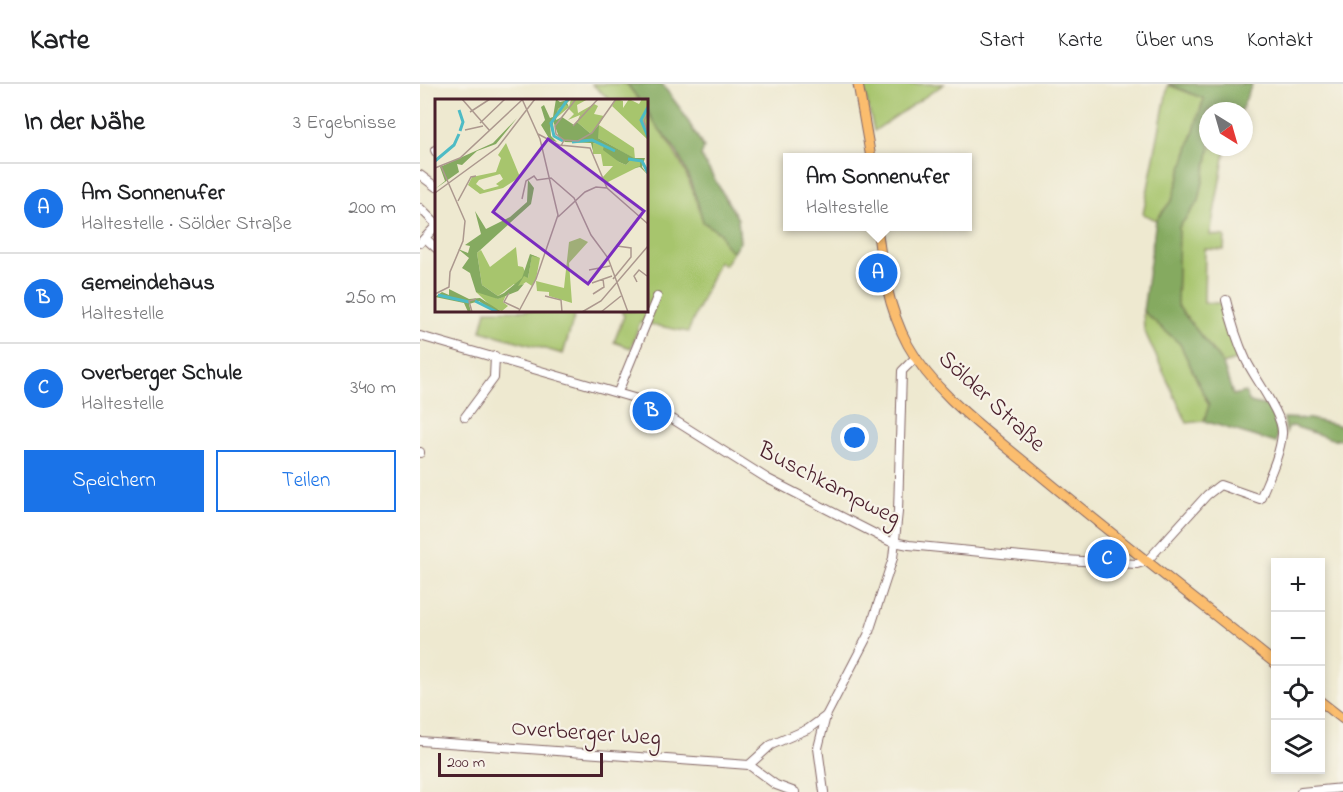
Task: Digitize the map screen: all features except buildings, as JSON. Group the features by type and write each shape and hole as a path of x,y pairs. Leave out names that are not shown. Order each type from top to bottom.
{"main road":[{"path":"858,84 870,153"},
{"name":"Sölder Straße","path":"878,231 881,264 892,310 916,357 942,391 965,413 1271,661"},
{"path":"1325,705 1343,719"}],"street":[{"path":"420,175 435,186"},
{"path":"420,208 435,224"},
{"path":"422,241 435,226"},
{"path":"618,392 657,297"},
{"path":"1147,561 1207,495 1220,485 1260,499 1280,448 1283,432 1280,418 1245,358 1232,327 1226,300"},
{"name":"Buschkampweg","path":"420,336 618,392 654,407 768,479 895,543 1064,561 1132,564 1147,561"},
{"path":"465,417 494,378 495,356"},
{"path":"824,792 818,748 826,716 868,635 893,558 898,512 902,371 916,357"},
{"path":"795,792 776,785 749,765 771,745 808,729 826,716"},
{"name":"Overberger Weg","path":"420,741 749,765"},
{"path":"1301,792 1343,788"}],"green space":[{"path":"592,84 627,84 638,99 609,99"},
{"path":"627,84 662,84 682,111 704,148 701,156 738,219 740,242 733,252 725,245 720,233 703,222 692,186 677,152 649,115 648,99 638,99"},
{"path":"863,84 944,84 874,131"},
{"path":"1168,84 1252,84 1245,102 1203,102 1204,99"},
{"path":"1168,85 1204,98 1203,102 1199,102 1199,114 1172,200 1156,220 1143,214"},
{"path":"648,112 681,163 693,190 703,222 720,233 725,245 733,252 725,265 718,262 688,332 640,322 631,348 614,342 624,316 622,312 648,312"},
{"path":"1199,115 1199,156 1208,156 1199,201 1179,227 1177,305 1223,364 1233,395 1245,392 1250,402 1267,406 1276,423 1278,432 1276,443 1204,421 1209,405 1180,344 1143,311 1156,220 1172,200"},
{"path":"1208,156 1224,156 1210,235 1225,236 1224,250 1205,249 1204,303 1223,303 1241,358 1223,364 1177,305 1179,227 1199,201"},
{"path":"1143,311 1180,344 1209,406 1204,421 1187,423 1144,330"},
{"path":"486,312 576,312 563,354 481,331"},
{"path":"1284,418 1310,419 1343,426 1343,440 1332,439 1293,426 1289,427 1286,433"}],"place":[{"name":"Am Sonnenufer","path":"878,273"},
{"name":"Gemeindehaus","path":"652,411"},
{"name":"Overberger Schule","path":"1107,559"}]}
